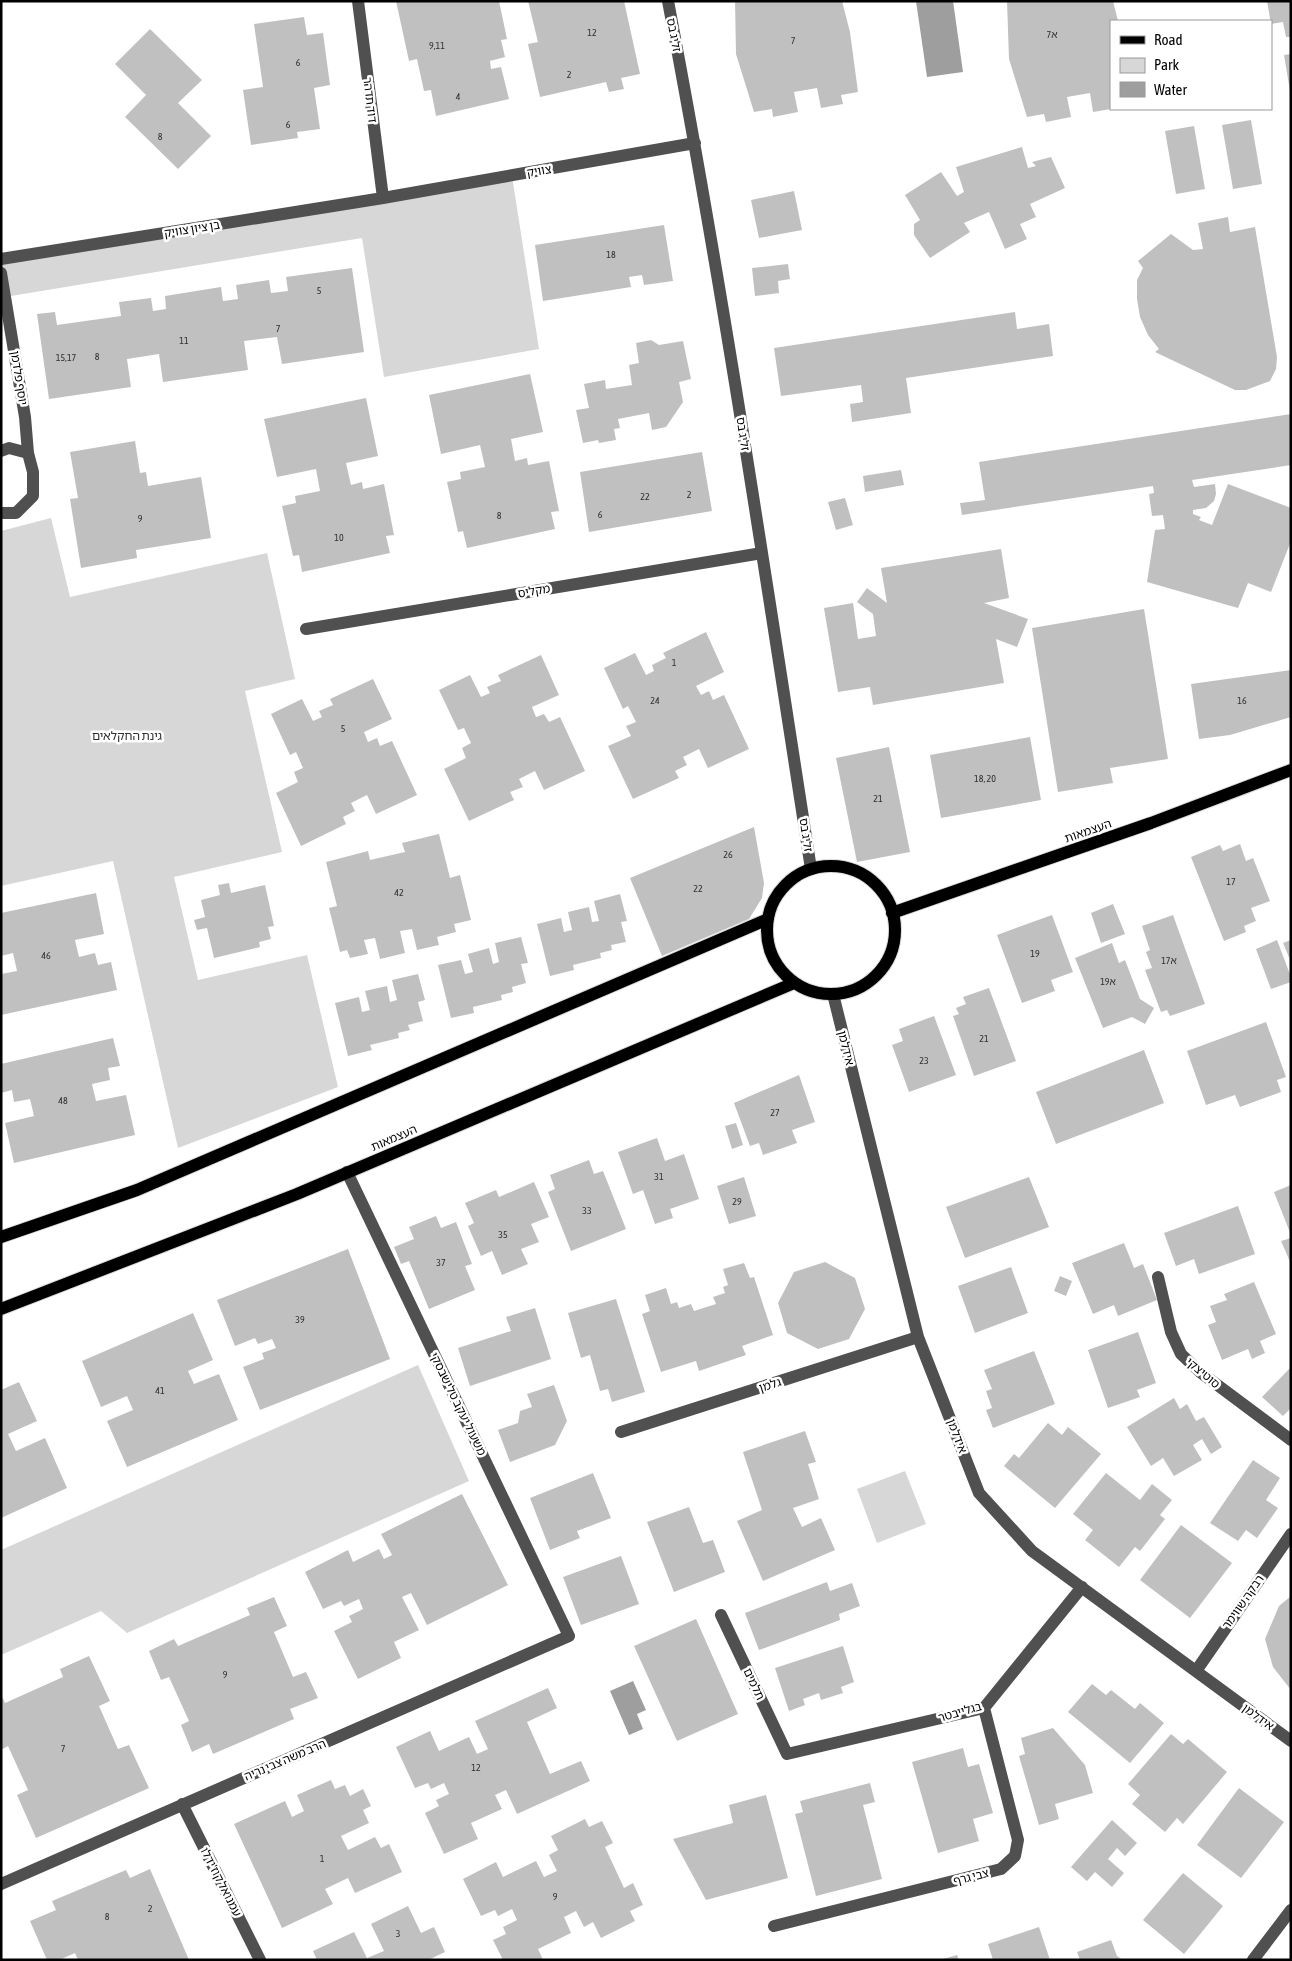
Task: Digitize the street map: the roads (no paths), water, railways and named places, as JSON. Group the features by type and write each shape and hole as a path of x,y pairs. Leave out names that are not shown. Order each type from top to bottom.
{"main road":[{"name":"העצמאות","path":"892,913 1151,823 1291,770"},
{"path":"833,866 855,870 873,882 887,899 892,913 894,920 894,942 886,963 872,979 853,990 833,994 812,992 794,983 780,969 770,951 766,931 769,911 779,893 793,878 811,869 833,866"},
{"path":"1,1237 137,1190 768,919"},
{"name":"העצמאות","path":"1,1309 347,1172 794,983"}],"street":[{"name":"דוד תדהר","path":"358,1 383,198"},
{"name":"זליג בס","path":"668,1 695,143 811,869"},
{"name":"צוויק","path":"383,198 695,143"},
{"name":"בן ציון צוויק","path":"1,259 383,198"},
{"name":"יוסף פלדמן","path":"1,273 26,417 28,453 33,472 33,496 16,513 1,513"},
{"path":"1,451 9,448 28,453"},
{"name":"מקליס","path":"306,629 762,553"},
{"name":"אידלמן","path":"833,994 918,1337 979,1492 1032,1551 1291,1741"},
{"name":"משעול יעקב טלישבסקי","path":"347,1172 569,1636"},
{"name":"סוטיצקי","path":"1158,1277 1171,1332 1181,1354 1200,1372 1291,1440"},
{"name":"גלמן","path":"621,1432 918,1337"},
{"name":"רבקה שווימר","path":"1196,1671 1291,1534"},
{"name":"בגלייבטר","path":"787,1754 984,1708 1082,1587"},
{"name":"תלמים","path":"721,1615 787,1754"},
{"name":"הרב משה צבי נריה","path":"1,1884 569,1636"},
{"name":"צבי גרף","path":"774,1926 1001,1869 1015,1856 1018,1840 984,1708"},
{"name":"עמנואל קוז'ידלו","path":"182,1804 260,1960"},
{"path":"1253,1960 1291,1910"}],"water":[{"path":"916,1 953,1 963,72 927,77"},
{"path":"633,1681 646,1710 637,1714 643,1729 629,1735 610,1691"}],"park label":[{"name":"גינת החקלאים","path":"127,736"}]}
